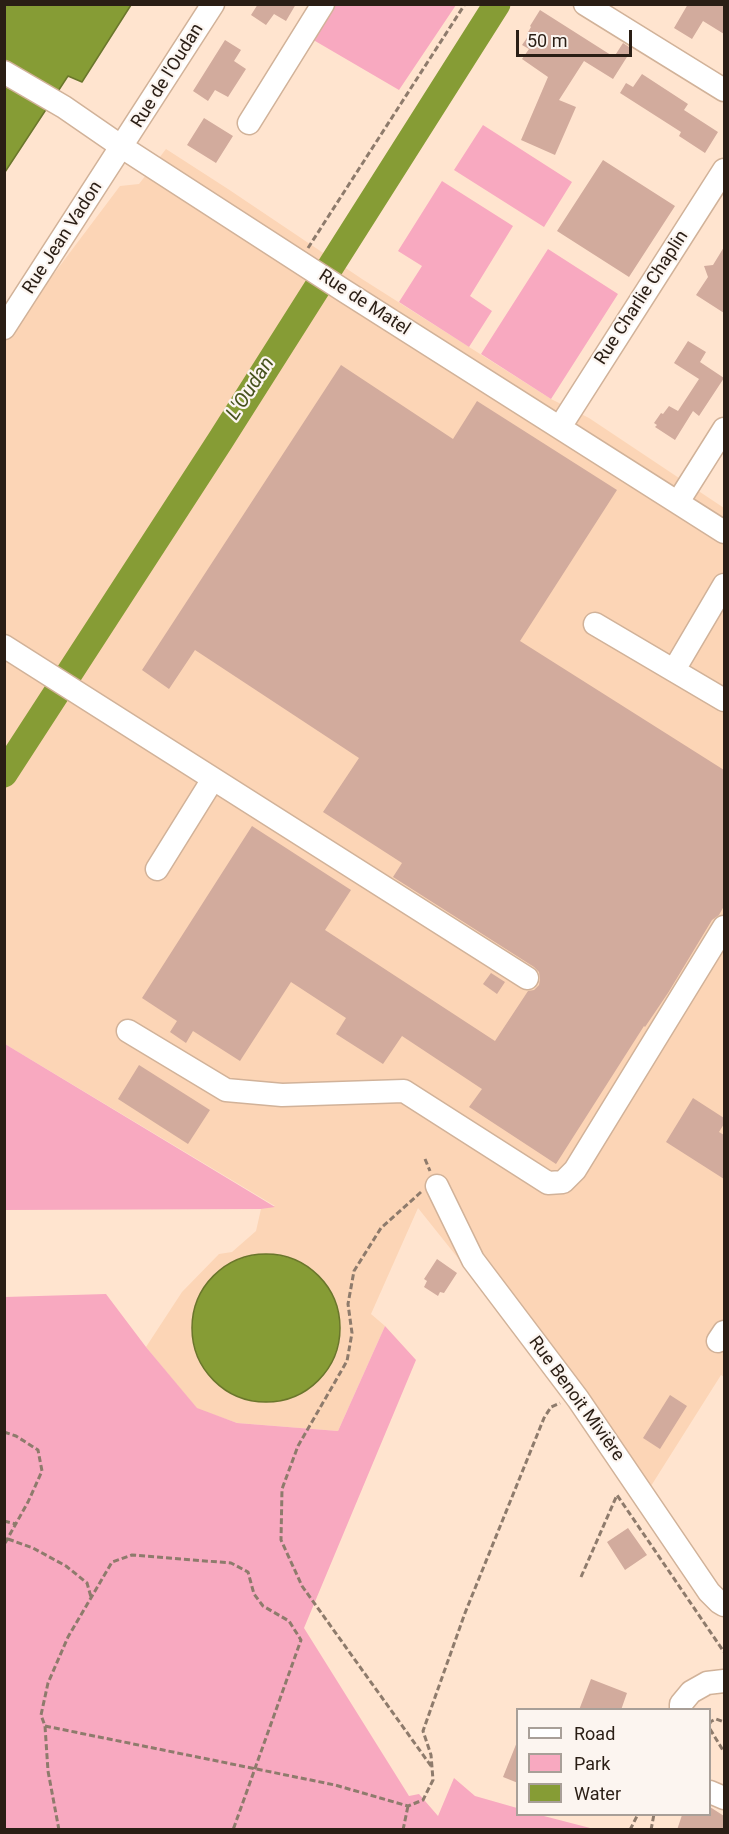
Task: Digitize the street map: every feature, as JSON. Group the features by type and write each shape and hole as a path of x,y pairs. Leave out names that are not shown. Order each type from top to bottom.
{"street":[{"name":"Rue de l'Oudan","path":"122,147 213,4"},
{"path":"249,123 323,4"},
{"path":"597,8 724,90"},
{"name":"Rue de Matel","path":"4,72 64,107 122,147 724,532"},
{"name":"Rue Jean Vadon","path":"4,328 122,147"},
{"name":"Rue Charlie Chaplin","path":"560,427 724,170"},
{"path":"678,502 724,429"},
{"path":"674,670 724,585"},
{"path":"595,624 724,700"},
{"path":"4,645 527,978"},
{"path":"157,869 213,779"},
{"path":"128,1031 226,1090 282,1095 404,1091 548,1183 562,1182 575,1170 724,927"},
{"name":"Rue Benoit Mivière","path":"430,1189 473,1260 578,1399 709,1592 724,1605"},
{"path":"681,1708 681,1704 691,1692 707,1683 724,1681"}],"path":[{"path":"315,271 465,4"},
{"path":"430,1189 381,1228 354,1270 348,1304 352,1333 347,1361 298,1446 282,1489 281,1540 302,1586 432,1767"},
{"path":"45,1726 335,1785 408,1806 423,1800 433,1780 430,1755 423,1731 470,1602 544,1418 551,1407 569,1399 578,1399"},
{"path":"4,1432 38,1450 42,1471 4,1545"},
{"path":"581,1577 617,1495 724,1652"},
{"path":"4,1521 16,1524"},
{"path":"8,1539 33,1548 66,1566 87,1583 91,1597"},
{"path":"58,1830 48,1771 45,1726 41,1715 48,1683 68,1637 112,1562 132,1555 231,1563 248,1572 254,1594 263,1606 289,1622 301,1640 233,1830"},
{"path":"711,1731 724,1752"},
{"path":"403,1830 408,1806"},
{"path":"630,1830 637,1816"}],"shaded area":[{"path":"166,149 362,279 551,399 589,418 724,508 724,1377 721,1375 639,1505 553,1377 418,1208 371,1314 385,1326 338,1431 237,1423 197,1409 146,1347 182,1292 219,1254 232,1252 256,1231 261,1209 275,1206 5,1044 4,340 120,186 139,184"}],"green space":[{"path":"332,5 456,5 399,90 310,38"},
{"path":"483,125 572,182 544,227 454,170"},
{"path":"442,181 513,226 470,296 492,311 469,347 399,302 422,266 398,251"},
{"path":"548,249 618,294 551,399 481,354"},
{"path":"5,1044 275,1207 261,1209 5,1210"},
{"path":"106,1294 146,1347 197,1408 237,1423 338,1431 385,1326 416,1360 304,1628 409,1796 419,1794 438,1816 454,1778 475,1796 516,1808 516,1816 544,1816 594,1829 5,1829 5,1297"}],"water":[{"path":"5,5 131,5 82,82 68,76 5,172"},
{"path":"266,1254 294,1260 318,1276 334,1300 340,1328 334,1356 318,1380 294,1396 266,1402 238,1396 214,1380 198,1356 192,1328 198,1300 214,1276 238,1260"}],"building":[{"path":"258,4 296,4 286,21 274,14 266,25 251,15"},
{"path":"688,4 724,4 724,34 703,21 692,39 674,28"},
{"path":"540,10 614,57 623,43 632,49 613,79 584,61 559,100 576,107 555,155 521,140 548,77 522,59 529,49 522,45"},
{"path":"225,40 241,50 234,61 246,69 228,97 215,90 208,101 193,91"},
{"path":"642,74 688,104 684,110 718,132 705,153 679,136 681,132 620,93 626,83 633,87"},
{"path":"204,118 233,136 216,163 187,145"},
{"path":"603,160 675,206 629,277 557,231"},
{"path":"724,247 724,313 696,295 708,277 704,266 713,265"},
{"path":"688,341 706,352 700,362 724,378 699,416 693,411 675,440 655,427 657,425 654,423 669,406 678,411 699,379 674,363"},
{"path":"341,365 453,439 477,401 617,490 520,641 724,770 724,906 719,915 712,920 668,993 644,1026 556,1164 469,1107 482,1089 402,1036 383,1064 336,1034 346,1018 291,982 240,1061 193,1031 186,1043 170,1032 177,1021 142,998 252,826 351,890 325,930 495,1041 528,991 534,990 539,985 539,972 534,967 393,877 402,863 323,812 359,758 195,650 169,689 142,670"},
{"path":"491,973 505,982 497,994 483,984"},
{"path":"139,1065 210,1110 188,1144 118,1099"},
{"path":"693,1098 724,1118 724,1124 719,1132 724,1135 724,1179 666,1142"},
{"path":"437,1259 457,1273 444,1293 440,1292 438,1296 424,1287 427,1281 424,1279"},
{"path":"670,1395 687,1406 660,1449 643,1438"},
{"path":"628,1528 647,1555 625,1570 607,1542"},
{"path":"591,1679 627,1693 622,1708 580,1708"},
{"path":"516,1744 516,1782 503,1777"},
{"path":"711,1808 724,1816 724,1830 677,1830 682,1816 711,1816"}],"waterway":[{"name":"L'Oudan","path":"4,774 220,441 497,4"}]}
